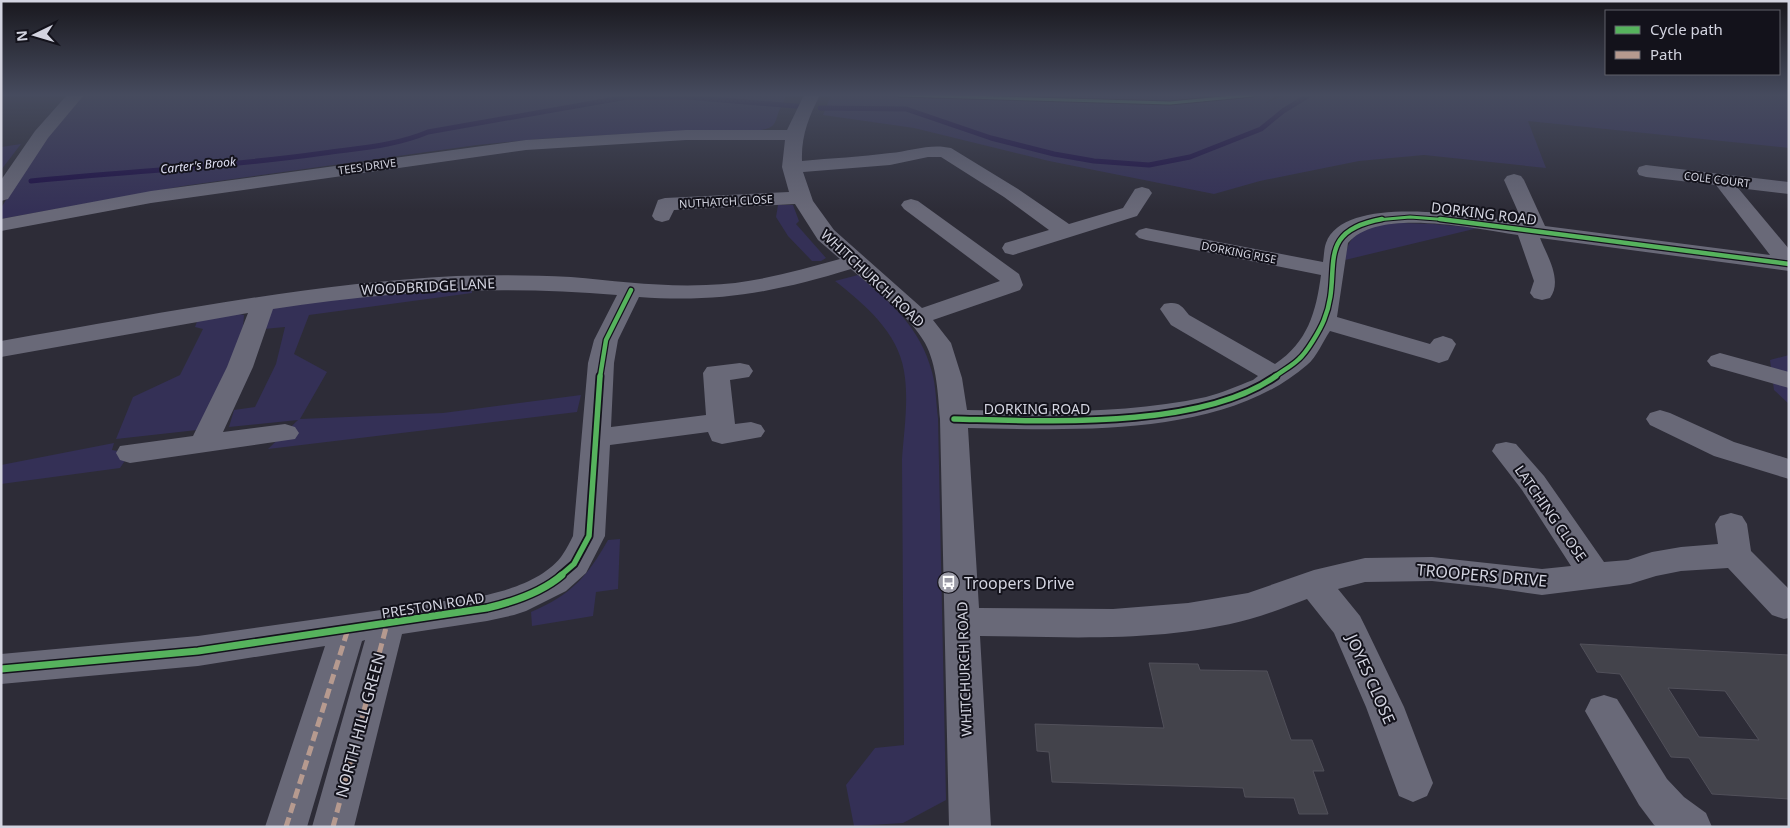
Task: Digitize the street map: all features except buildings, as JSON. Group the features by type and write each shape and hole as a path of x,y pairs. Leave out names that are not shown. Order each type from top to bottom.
{"street":[{"path":"1,195 42,134"},
{"name":"TEES DRIVE","path":"1,224 151,197 526,145 686,136 697,134"},
{"name":"WHITCHURCH ROAD","path":"799,134 791,166 800,198 814,221 918,317 938,344 949,378 954,419 970,827"},
{"path":"791,166 890,159 928,152 944,152 1011,193 1066,232"},
{"name":"COLE COURT","path":"1646,171 1789,188"},
{"name":"DORKING ROAD","path":"1514,180 1531,230"},
{"name":"DORKING ROAD","path":"1721,180 1789,264"},
{"path":"1013,248 1130,212 1142,193"},
{"name":"NUTHATCH CLOSE","path":"662,216 665,204 800,198"},
{"path":"911,205 1011,279 1012,284 918,317"},
{"name":"DORKING ROAD","path":"954,419 1114,420 1145,417 1225,401 1252,391 1290,367 1303,355 1324,321 1337,242 1342,234 1364,223 1377,220 1435,218 1789,264"},
{"path":"1531,230 1545,282 1542,293"},
{"name":"DORKING RISE","path":"1146,234 1332,270"},
{"name":"WOODBRIDGE LANE","path":"1,349 318,295 377,288 483,281 551,283 632,290 709,292 751,288 856,261"},
{"name":"PRESTON ROAD","path":"1,669 198,651 387,624 505,604 528,596 554,582 574,564 589,536 601,363 606,340 632,290"},
{"path":"204,444 240,367 263,304"},
{"path":"1172,309 1180,320 1277,376"},
{"path":"1324,321 1439,355 1443,344"},
{"path":"1720,361 1789,380"},
{"path":"740,371 716,373 722,435 751,431"},
{"path":"1660,419 1724,449 1789,469"},
{"path":"595,438 720,422"},
{"path":"130,453 285,433"},
{"name":"LATCHING CLOSE","path":"1506,451 1533,483 1595,576"},
{"name":"TROOPERS DRIVE","path":"962,622 1113,623 1188,617 1249,606 1314,583 1365,570 1402,568 1487,574 1542,582 1630,572 1652,564 1681,559 1733,539 1784,606"},
{"name":"JOYES CLOSE","path":"1314,583 1348,626 1385,707 1413,783"},
{"name":"NORTH HILL GREEN","path":"333,827 387,624"},
{"path":"286,827 348,629"},
{"path":"1604,711 1654,792 1670,811 1692,827"}],"shaded area":[{"path":"49,134 631,134 477,145 183,186 1,219 1,208"},
{"path":"937,134 1533,134 1546,168 1424,155 1359,161 1260,181 1214,194 1049,161"},
{"path":"1650,134 1789,134 1789,148"},
{"path":"21,144 1,170 1,147"},
{"path":"778,205 793,205 799,221 796,224 826,258 821,261 812,261 788,236 776,217"},
{"path":"1401,223 1478,228 1345,260 1347,249 1356,234 1371,227"},
{"path":"858,275 893,307 912,329 927,356 934,383 938,418 946,800 903,823 854,826 846,785 875,748 904,745 902,459 906,393 904,371 901,357 887,331 868,309 835,281"},
{"path":"471,285 472,293 309,315 294,354 327,372 300,419 443,413 581,395 577,412 268,449 298,420 229,427 234,410 255,407 276,364 285,327 264,329 272,309 292,302"},
{"path":"233,313 244,315 239,345 227,375 197,430 116,439 133,397 180,375 203,329 195,327 198,319"},
{"path":"1789,355 1789,404 1774,390 1770,360"},
{"path":"114,443 112,450 130,453 120,468 1,484 1,465"},
{"path":"620,539 618,589 596,592 593,616 532,626 531,612 557,599 577,584 593,564 608,540"}],"waterway":[{"name":"Carter's Brook","path":"31,181 288,158 364,148 424,134"},
{"name":"Carter's Brook","path":"978,134 1054,154 1094,161 1149,165 1190,157 1249,134"}],"marked path":[{"path":"333,827 387,624"},
{"path":"286,827 348,629"}],"cycle path":[{"path":"954,419 1048,421 1160,414 1214,404 1262,386 1300,359 1324,321 1337,242 1345,233 1368,221 1410,217 1435,218 1789,264"},
{"path":"1,669 198,651 487,608 514,602 554,582 574,564 589,536 601,363 606,340 631,290"}],"place":[{"name":"Troopers Drive","path":"948,583"}]}
